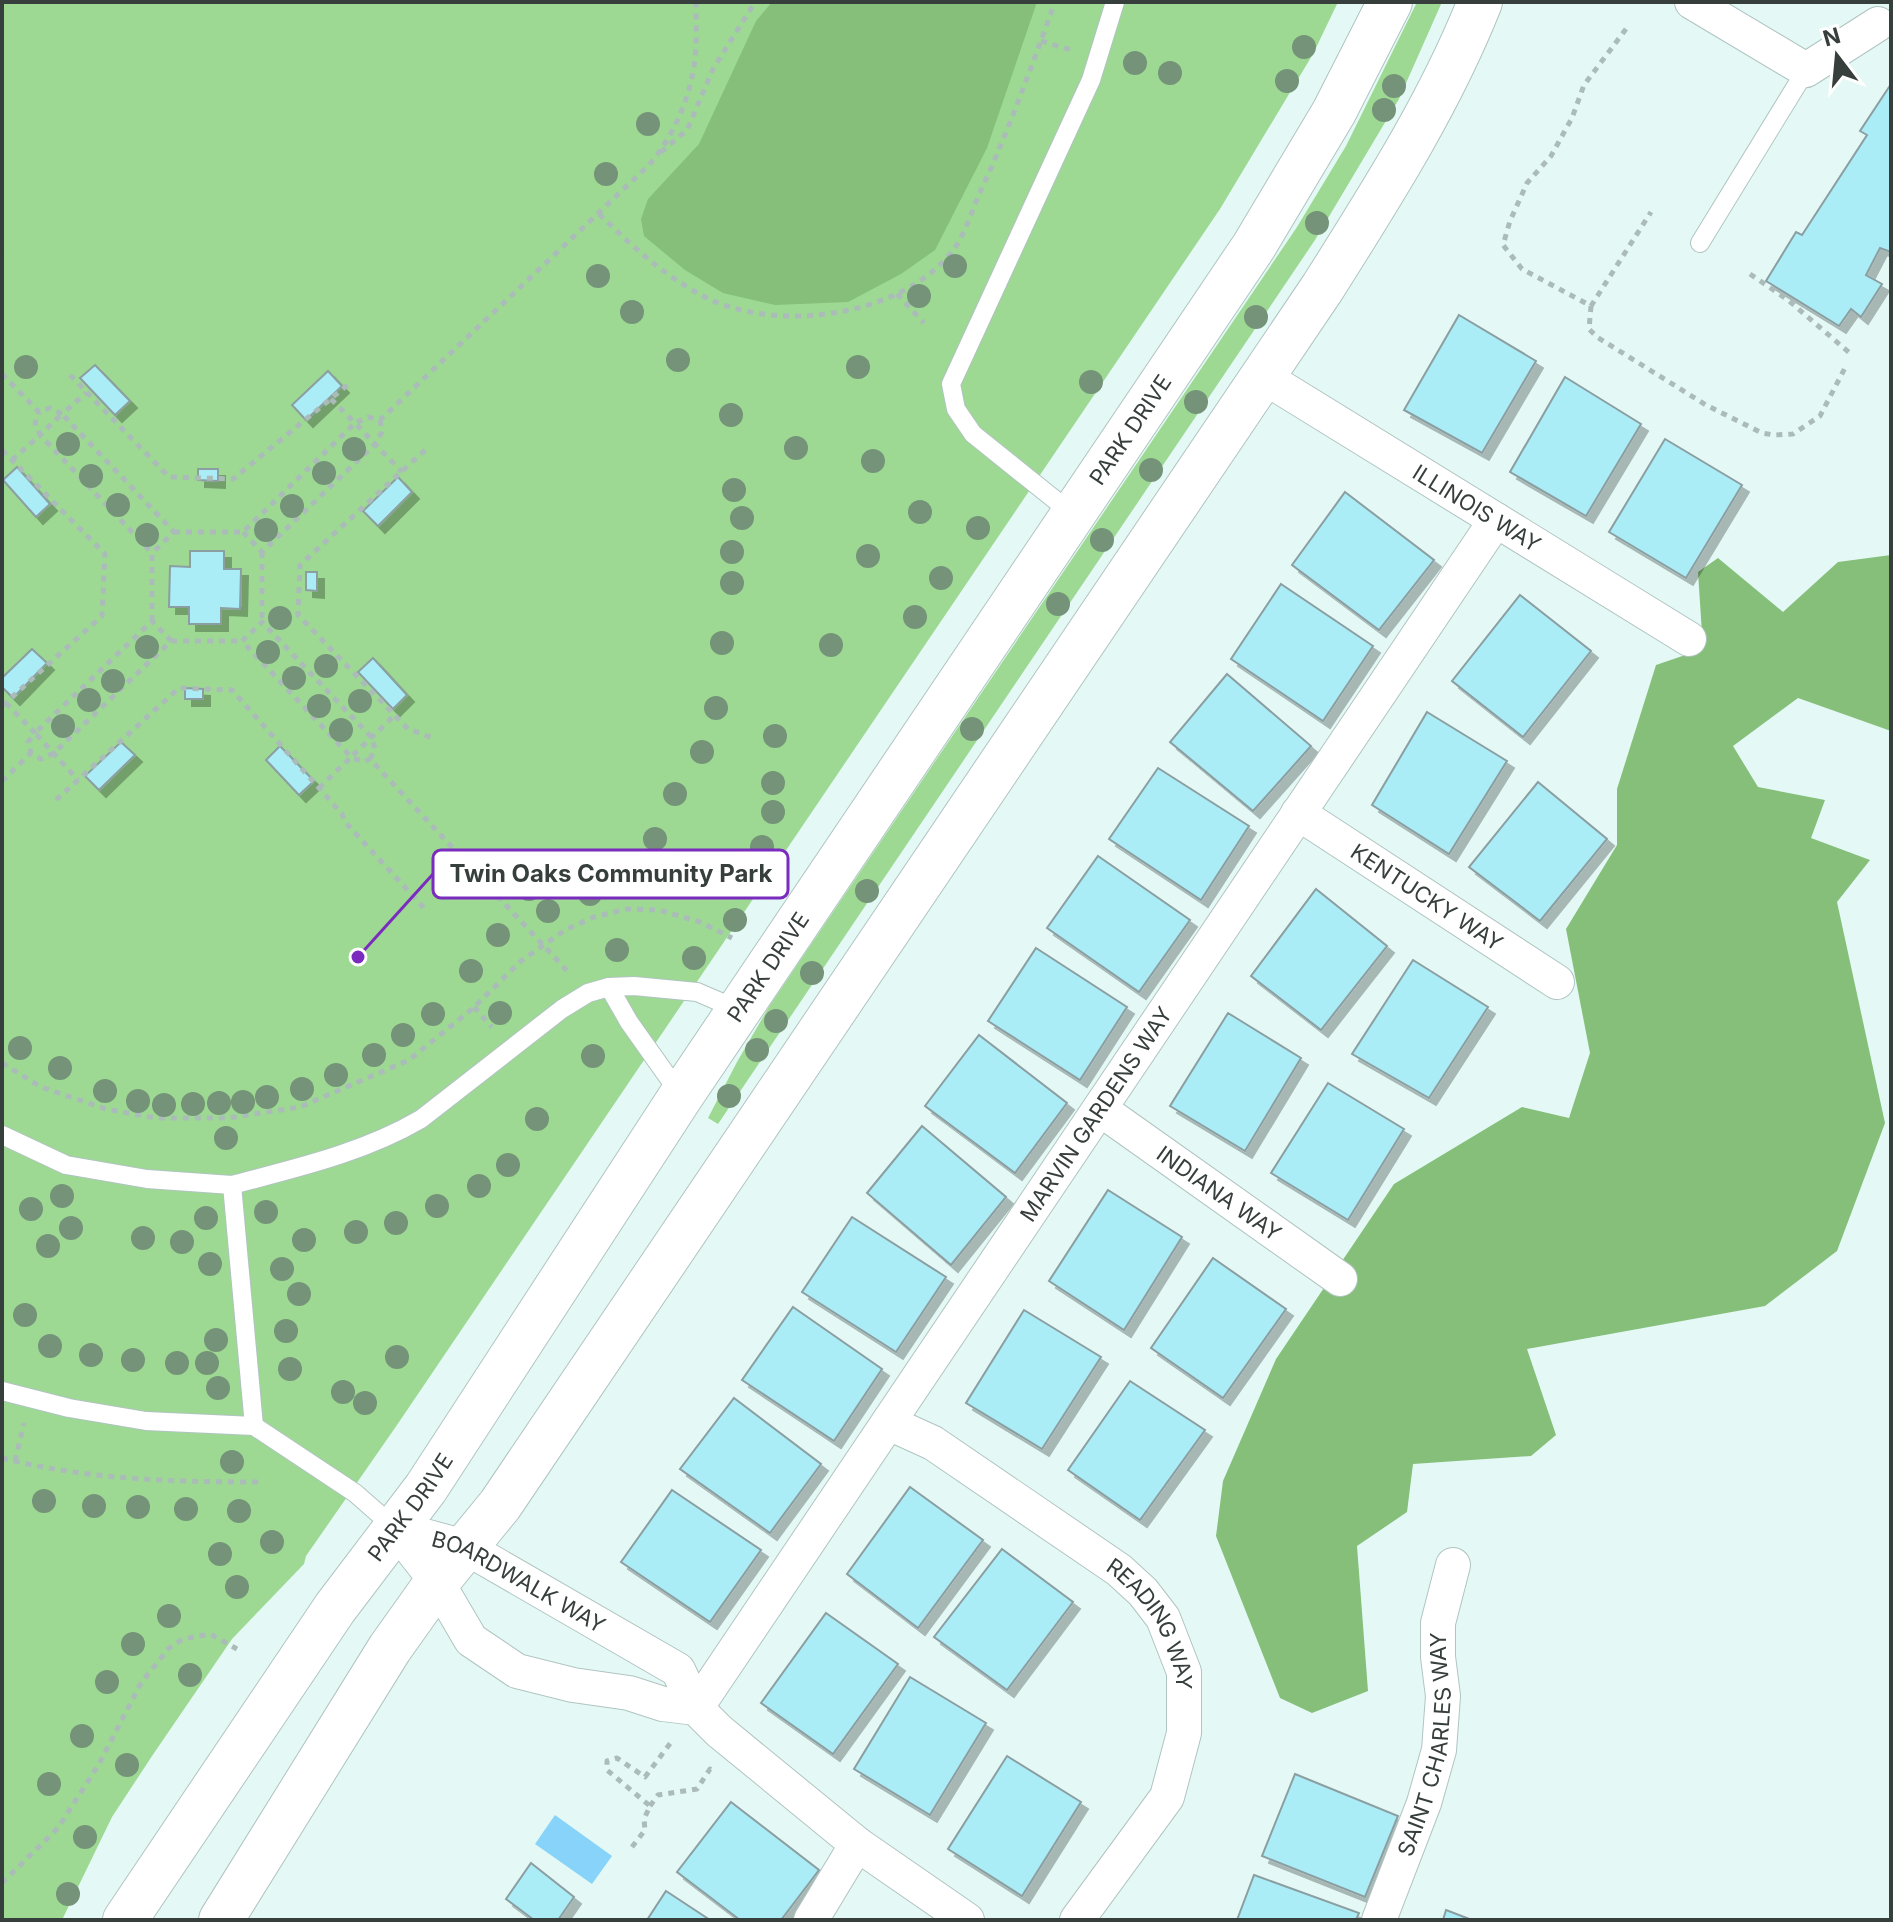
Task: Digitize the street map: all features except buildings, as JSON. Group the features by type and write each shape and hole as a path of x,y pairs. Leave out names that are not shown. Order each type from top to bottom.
{"main road":[{"name":"PARK DRIVE","path":"125,1920 335,1608 426,1488 681,1096 1254,246 1334,112 1390,2"},
{"path":"221,1920 390,1648 437,1582 500,1505 1264,377 1394,174 1442,87 1480,2"}],"street":[{"path":"1692,2 1806,70 1882,19"},
{"name":"ILLINOIS WAY","path":"1264,377 1689,639"},
{"name":"MARVIN GARDENS WAY","path":"696,1708 1496,520"},
{"name":"KENTUCKY WAY","path":"1298,813 1557,982"},
{"name":"INDIANA WAY","path":"1100,1109 1340,1279"},
{"name":"READING WAY","path":"889,1423 933,1443 1119,1570 1143,1592 1163,1618 1179,1658 1184,1672 1184,1733 1167,1797 1077,1920"},
{"name":"BOARDWALK WAY","path":"395,1528 465,1547 678,1670 696,1708 719,1731 857,1844 967,1920"},
{"name":"BOARDWALK WAY","path":"395,1528 437,1582 471,1640 517,1671 573,1685 629,1693 663,1704 696,1708"},
{"name":"SAINT CHARLES WAY","path":"1379,1920 1424,1803 1439,1750 1443,1696 1438,1623 1453,1565"},
{"path":"811,1920 857,1844"}],"lane":[{"path":"1074,515 973,434 956,409 951,384 1091,80 1115,2"},
{"path":"1700,243 1806,70"},
{"path":"2,1135 66,1165 147,1179 232,1185 319,1161 399,1131 421,1119 562,1009 588,993 609,987 634,986 697,992 739,1010"},
{"path":"609,987 629,1022 681,1096"},
{"path":"232,1185 254,1426"},
{"path":"2,1391 146,1421 254,1426 355,1493 395,1528"}],"path":[{"path":"658,155 685,104 695,60 696,2"},
{"path":"380,420 687,130 713,69 755,2"},
{"path":"599,214 669,276 708,298 736,309 768,315 819,314 870,305 897,294 927,275 955,247 1010,126 1055,2"},
{"path":"1591,306 1522,269 1503,245 1527,183 1551,156 1572,118 1584,85 1626,29"},
{"path":"1651,212 1591,306 1589,329 1597,337 1706,405 1762,433 1783,436 1806,427 1820,416 1846,366"},
{"path":"1750,274 1788,300 1852,355"},
{"path":"897,294 924,323"},
{"path":"2,374 39,412"},
{"path":"70,375 169,477 233,479 350,383"},
{"path":"12,460 86,393"},
{"path":"331,399 402,472"},
{"path":"39,412 50,408 62,414 174,532"},
{"path":"39,412 35,423 40,435 152,553 152,621 171,641"},
{"path":"152,553 174,532 243,532 355,423 368,417 380,420"},
{"path":"262,552 375,444 382,432 380,420"},
{"path":"2,450 105,554 102,616 4,704 78,780"},
{"path":"425,450 300,565 298,615 408,729 433,738"},
{"path":"242,641 351,757 363,762 370,759 375,749 372,738 262,622 262,552 243,532"},
{"path":"152,621 35,733 28,742 31,753 41,759 54,753 171,641 242,641 262,622"},
{"path":"56,800 179,688 232,690 342,814 345,822 425,909"},
{"path":"319,788 395,715"},
{"path":"2,781 31,753"},
{"path":"370,759 588,993"},
{"path":"2,1063 41,1087 106,1109 156,1118 228,1118 300,1107 409,1060 472,1009 521,961 572,926 601,914 643,908 679,914 732,938"},
{"path":"15,1461 31,1398"},
{"path":"2,1458 84,1475 140,1481 263,1482"},
{"path":"2,1883 58,1828 99,1764 141,1683 169,1648 183,1639 210,1634 237,1649"},
{"path":"650,1806 607,1770 607,1761 617,1758 645,1777 696,1708"},
{"path":"632,1847 645,1830 644,1819 658,1795 697,1789 710,1769 722,1777"}],"green space":[{"path":"2,2 1338,2 1313,54 1220,209 306,1556 304,1564 232,1639 152,1756 112,1817 62,1920 2,1920"},
{"path":"772,2 1037,2 987,148 935,250 901,274 848,302 775,305 723,293 685,270 644,236 641,219 648,199 699,144 756,21"},
{"path":"1417,2 1442,2 1399,99 1315,240 718,1124 708,1118 770,1005 1297,227 1346,146"},
{"path":"1891,555 1891,731 1798,698 1733,746 1758,787 1825,800 1811,838 1870,860 1837,902 1885,1123 1837,1251 1765,1306 1527,1349 1556,1435 1531,1456 1413,1464 1407,1512 1357,1546 1368,1691 1312,1713 1280,1698 1216,1536 1223,1481 1276,1359 1394,1184 1522,1107 1569,1118 1590,1053 1566,929 1617,845 1617,789 1656,665 1703,649 1698,572 1718,558 1783,612 1838,562"}],"water":[{"path":"555,1815 612,1856 592,1884 535,1844"}],"place":[{"name":"Twin Oaks Community Park","path":"358,957"}]}
